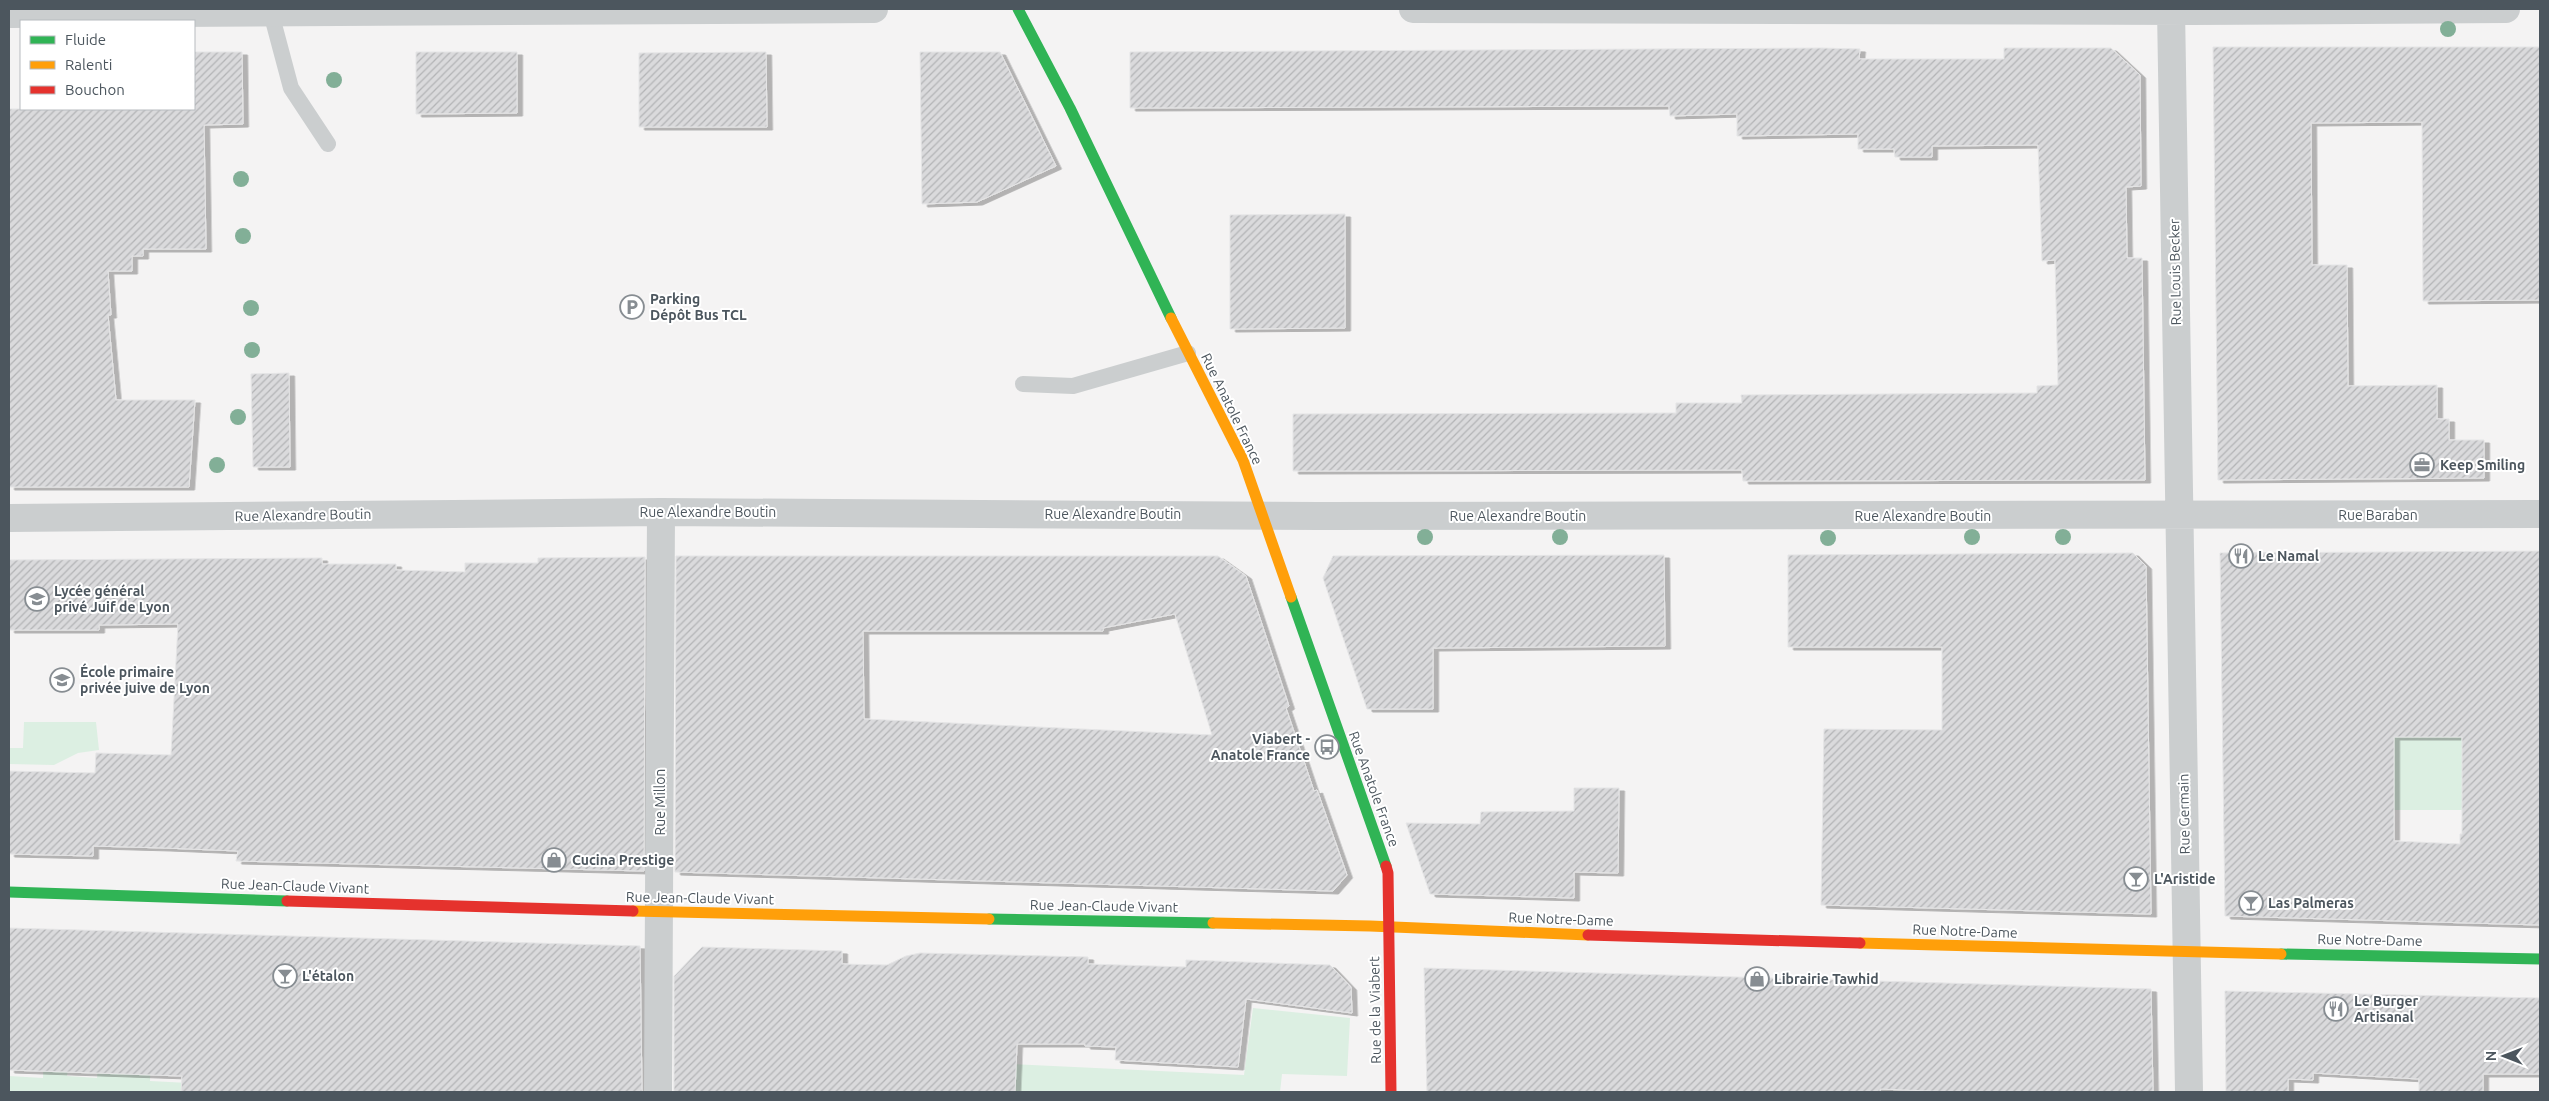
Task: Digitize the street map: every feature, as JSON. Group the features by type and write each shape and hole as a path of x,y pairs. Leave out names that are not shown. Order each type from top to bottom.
{"street":[{"path":"9,14 874,9"},
{"name":"Rue Anatole France","path":"1018,9 1070,108 1188,353 1243,460 1388,873 1390,928"},
{"path":"1412,9 2506,9"},
{"name":"Rue Louis Becker","path":"2171,10 2179,525"},
{"name":"Rue Alexandre Boutin","path":"9,518 661,512 1262,515 2179,525 2216,516"},
{"name":"Rue Millon","path":"658,1092 661,512"},
{"name":"Rue Baraban","path":"2216,516 2540,514"},
{"name":"Rue Germain","path":"2179,525 2189,1092"},
{"name":"Rue Jean-Claude Vivant","path":"9,892 659,912 1390,928"},
{"name":"Rue Notre-Dame","path":"1390,928 2186,951 2540,959"},
{"name":"Rue de la Viabert","path":"1390,928 1391,1092"}],"lane":[{"path":"271,13 291,88 328,144"},
{"path":"1022,384 1073,386 1188,353"}],"green space":[{"path":"24,722 96,722 99,750 78,753 54,765 9,764 9,748 23,748"},
{"path":"2394,737 2462,737 2462,810 2394,810"},
{"path":"1253,1008 1350,1018 1347,1076 1282,1074 1280,1092 761,1092 762,1080 903,1059 1244,1075"},
{"path":"101,1030 152,1034 150,1081 365,1092 9,1092 9,1076 43,1078 44,1043 72,1043 67,1076 97,1078"}],"building":[{"path":"2213,47 2540,47 2540,300 2423,301 2422,122 2311,123 2312,265 2347,265 2348,386 2437,385 2437,419 2449,419 2449,440 2484,440 2484,478 2218,480"},
{"path":"2004,48 2111,48 2140,75 2141,186 2126,187 2127,258 2142,258 2145,480 1743,481 1742,470 1293,471 1293,414 1676,413 1676,403 1742,403 1741,395 2037,393 2037,386 2058,385 2055,260 2042,261 2038,145 1932,146 1932,157 1895,157 1894,149 1858,149 1858,134 1737,136 1737,114 1670,116 1669,106 1130,108 1130,52 1860,49 1859,59 2004,59"},
{"path":"195,52 242,52 243,124 204,125 206,249 143,249 143,256 132,256 132,271 108,271 111,315 108,315 116,400 195,400 189,487 9,487 9,109 195,110"},
{"path":"416,52 517,52 517,113 416,114"},
{"path":"766,52 767,127 639,127 639,53"},
{"path":"920,52 1000,52 1056,166 977,202 922,204"},
{"path":"1345,214 1345,328 1230,329 1230,215"},
{"path":"289,373 290,467 253,467 251,374"},
{"path":"2540,551 2540,925 2225,916 2220,553","holes":["2394,737 2462,737 2462,834 2460,834 2460,844 2394,841"]},
{"path":"2133,553 2146,566 2151,914 1821,905 1824,729 1942,730 1942,647 1788,647 1788,555"},
{"path":"1664,555 1665,646 1433,648 1433,709 1367,709 1323,578 1333,556"},
{"path":"676,556 1218,556 1246,576 1289,706 1286,708 1314,791 1317,790 1347,875 1333,891 675,872","holes":["1175,614 1212,735 864,719 863,631 1103,631 1103,628"]},
{"path":"645,557 644,871 236,861 238,851 93,846 93,856 9,854 9,771 95,773 96,753 171,755 178,624 99,625 99,630 9,630 9,560 322,558 322,564 396,564 396,570 465,572 465,563 538,563 538,558"},
{"path":"1574,788 1619,788 1618,873 1574,872 1574,898 1430,894 1406,823 1480,824 1481,812 1574,811"},
{"path":"9,928 640,946 642,1092 181,1092 182,1076 9,1070"},
{"path":"702,947 842,951 842,964 887,965 906,956 920,953 1088,957 1088,964 1186,967 1186,960 1330,965 1351,987 1352,1013 1246,999 1238,1067 1115,1060 1116,1047 1085,1046 1085,1044 1017,1044 1015,1092 674,1092 674,976"},
{"path":"1424,968 2151,989 2153,1092 1954,1092 1880,1089 1880,1092 1427,1092"},
{"path":"2225,991 2540,998 2540,1074 2483,1074 2483,1092 2419,1092 2419,1079 2313,1073 2313,1080 2288,1079 2288,1092 2226,1092"}],"traffic: fast":[{"path":"1018,9 1070,108 1171,318"},
{"path":"1291,597 1386,866"},
{"path":"9,892 287,901"},
{"path":"989,919 1213,923"},
{"path":"2281,954 2540,959"}],"traffic: slow":[{"path":"1171,318 1243,460 1291,597"},
{"path":"633,911 989,919"},
{"path":"1213,923 1370,926 1588,935"},
{"path":"1860,943 2281,954"}],"traffic: jam":[{"path":"1386,866 1388,873 1391,1092"},
{"path":"287,901 633,911"},
{"path":"1588,935 1860,943"}],"place":[{"name":"Parking Dépôt Bus TCL","path":"632,307"},
{"name":"Keep Smiling","path":"2422,465"},
{"name":"Le Namal","path":"2241,556"},
{"name":"Lycée général privé Juif de Lyon","path":"37,599"},
{"name":"École primaire privée juive de Lyon","path":"62,680"},
{"name":"Viabert - Anatole France","path":"1327,747"},
{"name":"Cucina Prestige","path":"554,860"},
{"name":"L'Aristide","path":"2136,879"},
{"name":"Las Palmeras","path":"2251,903"},
{"name":"L'étalon","path":"285,976"},
{"name":"Librairie Tawhid","path":"1757,979"},
{"name":"Le Burger Artisanal","path":"2336,1009"}]}
